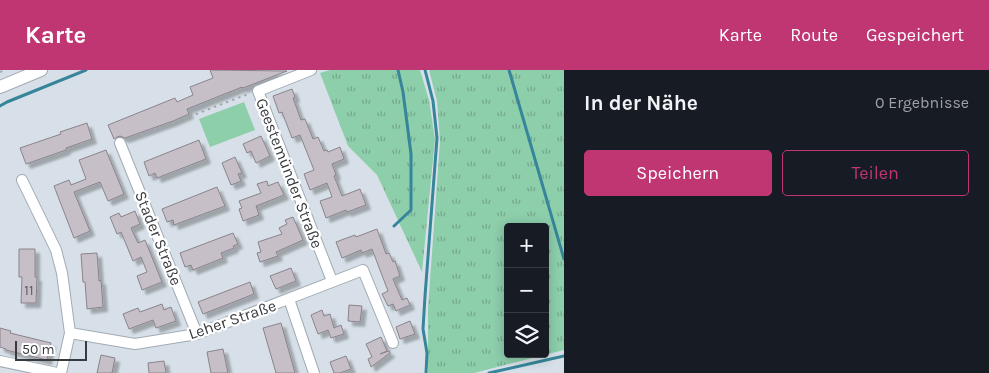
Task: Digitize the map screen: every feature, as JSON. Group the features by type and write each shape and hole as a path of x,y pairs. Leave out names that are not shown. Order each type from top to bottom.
{"main road":[{"path":"0,87 41,70"}],"street":[{"name":"Geestemünder Straße","path":"312,70 258,91 332,281"},
{"name":"Stader Straße","path":"120,143 197,334"},
{"path":"22,180 56,250 62,273 70,333 61,373"},
{"name":"Leher Straße","path":"70,333 135,344 197,334 364,270 393,343"},
{"path":"289,299 314,373"},
{"path":"0,360 57,373"}],"path":[{"path":"0,72 5,70"},
{"path":"120,143 258,91"}],"green space":[{"path":"330,70 420,70 429,100 435,139 422,272 377,175 348,146 320,73"},
{"path":"429,70 564,70 564,350 549,354 549,223 504,223 504,358 533,358 474,373 428,373 428,309 440,141 437,101"},
{"path":"244,102 255,130 210,147 199,119"}],"building":[{"path":"210,70 287,71 187,109 189,114 173,121 125,138 120,136 114,139 108,125 175,98 177,102 193,95 190,87 213,78"},
{"path":"292,89 295,97 293,98 301,120 305,119 313,139 318,137 324,151 327,150 328,152 340,147 344,159 332,164 336,175 334,176 342,196 360,189 366,205 326,218 320,201 332,197 327,183 310,190 304,174 314,170 300,135 292,138 282,112 279,113 273,96"},
{"path":"87,123 92,139 26,164 20,148"},
{"path":"261,136 270,156 256,163 251,151 247,153 243,144"},
{"path":"199,140 206,159 157,178 155,173 149,176 144,162"},
{"path":"106,150 124,194 108,201 100,182 74,192 90,231 74,238 54,186 69,180 71,185 86,179 79,160"},
{"path":"235,157 242,173 238,174 241,181 231,185 222,163"},
{"path":"267,181 268,186 278,182 284,195 256,206 259,215 243,221 239,209 242,208 239,201 261,193 257,184"},
{"path":"217,187 225,206 174,225 173,220 167,222 162,209"},
{"path":"135,211 140,224 131,228 138,243 145,240 162,282 142,290 137,276 147,272 141,257 133,261 121,232 117,234 110,217 119,213 121,217"},
{"path":"293,217 303,240 276,252 278,256 260,262 257,253 261,252 258,242 282,234 279,228 287,224 285,220"},
{"path":"377,229 386,254 389,253 393,262 395,261 400,276 393,279 402,300 407,298 410,305 396,311 393,304 388,306 382,294 388,291 372,249 362,253 361,250 342,258 336,242"},
{"path":"233,233 238,244 233,246 234,248 221,253 223,258 193,270 191,265 185,267 180,253"},
{"path":"19,249 35,249 36,303 21,303 22,277 19,277"},
{"path":"97,253 103,307 87,309 81,254"},
{"path":"291,268 296,281 276,289 270,276"},
{"path":"250,282 254,294 203,314 198,302"},
{"path":"162,304 164,310 171,307 176,321 156,328 153,320 129,329 123,314 138,308 140,312"},
{"path":"349,305 362,306 360,322 348,321"},
{"path":"322,310 324,316 330,314 334,328 341,325 344,334 331,338 328,330 318,334 311,315"},
{"path":"410,321 415,334 400,339 396,327"},
{"path":"281,323 295,373 276,373 263,328"},
{"path":"0,328 11,331 10,333 51,343 47,360 0,347"},
{"path":"381,337 387,351 380,354 389,351 390,353 371,367 368,359 372,357 366,344"},
{"path":"223,349 228,373 211,373 207,352"},
{"path":"101,355 115,358 112,373 97,373"},
{"path":"346,356 351,369 334,373 330,362"},
{"path":"164,361 166,373 149,373 148,363"}],"waterway":[{"path":"0,106 86,70"},
{"path":"394,226 411,210 411,154 403,92 398,70"},
{"path":"425,70 433,101 437,138 423,329 427,353 426,373"},
{"path":"509,70 564,259"},
{"path":"489,373 564,356"}]}
